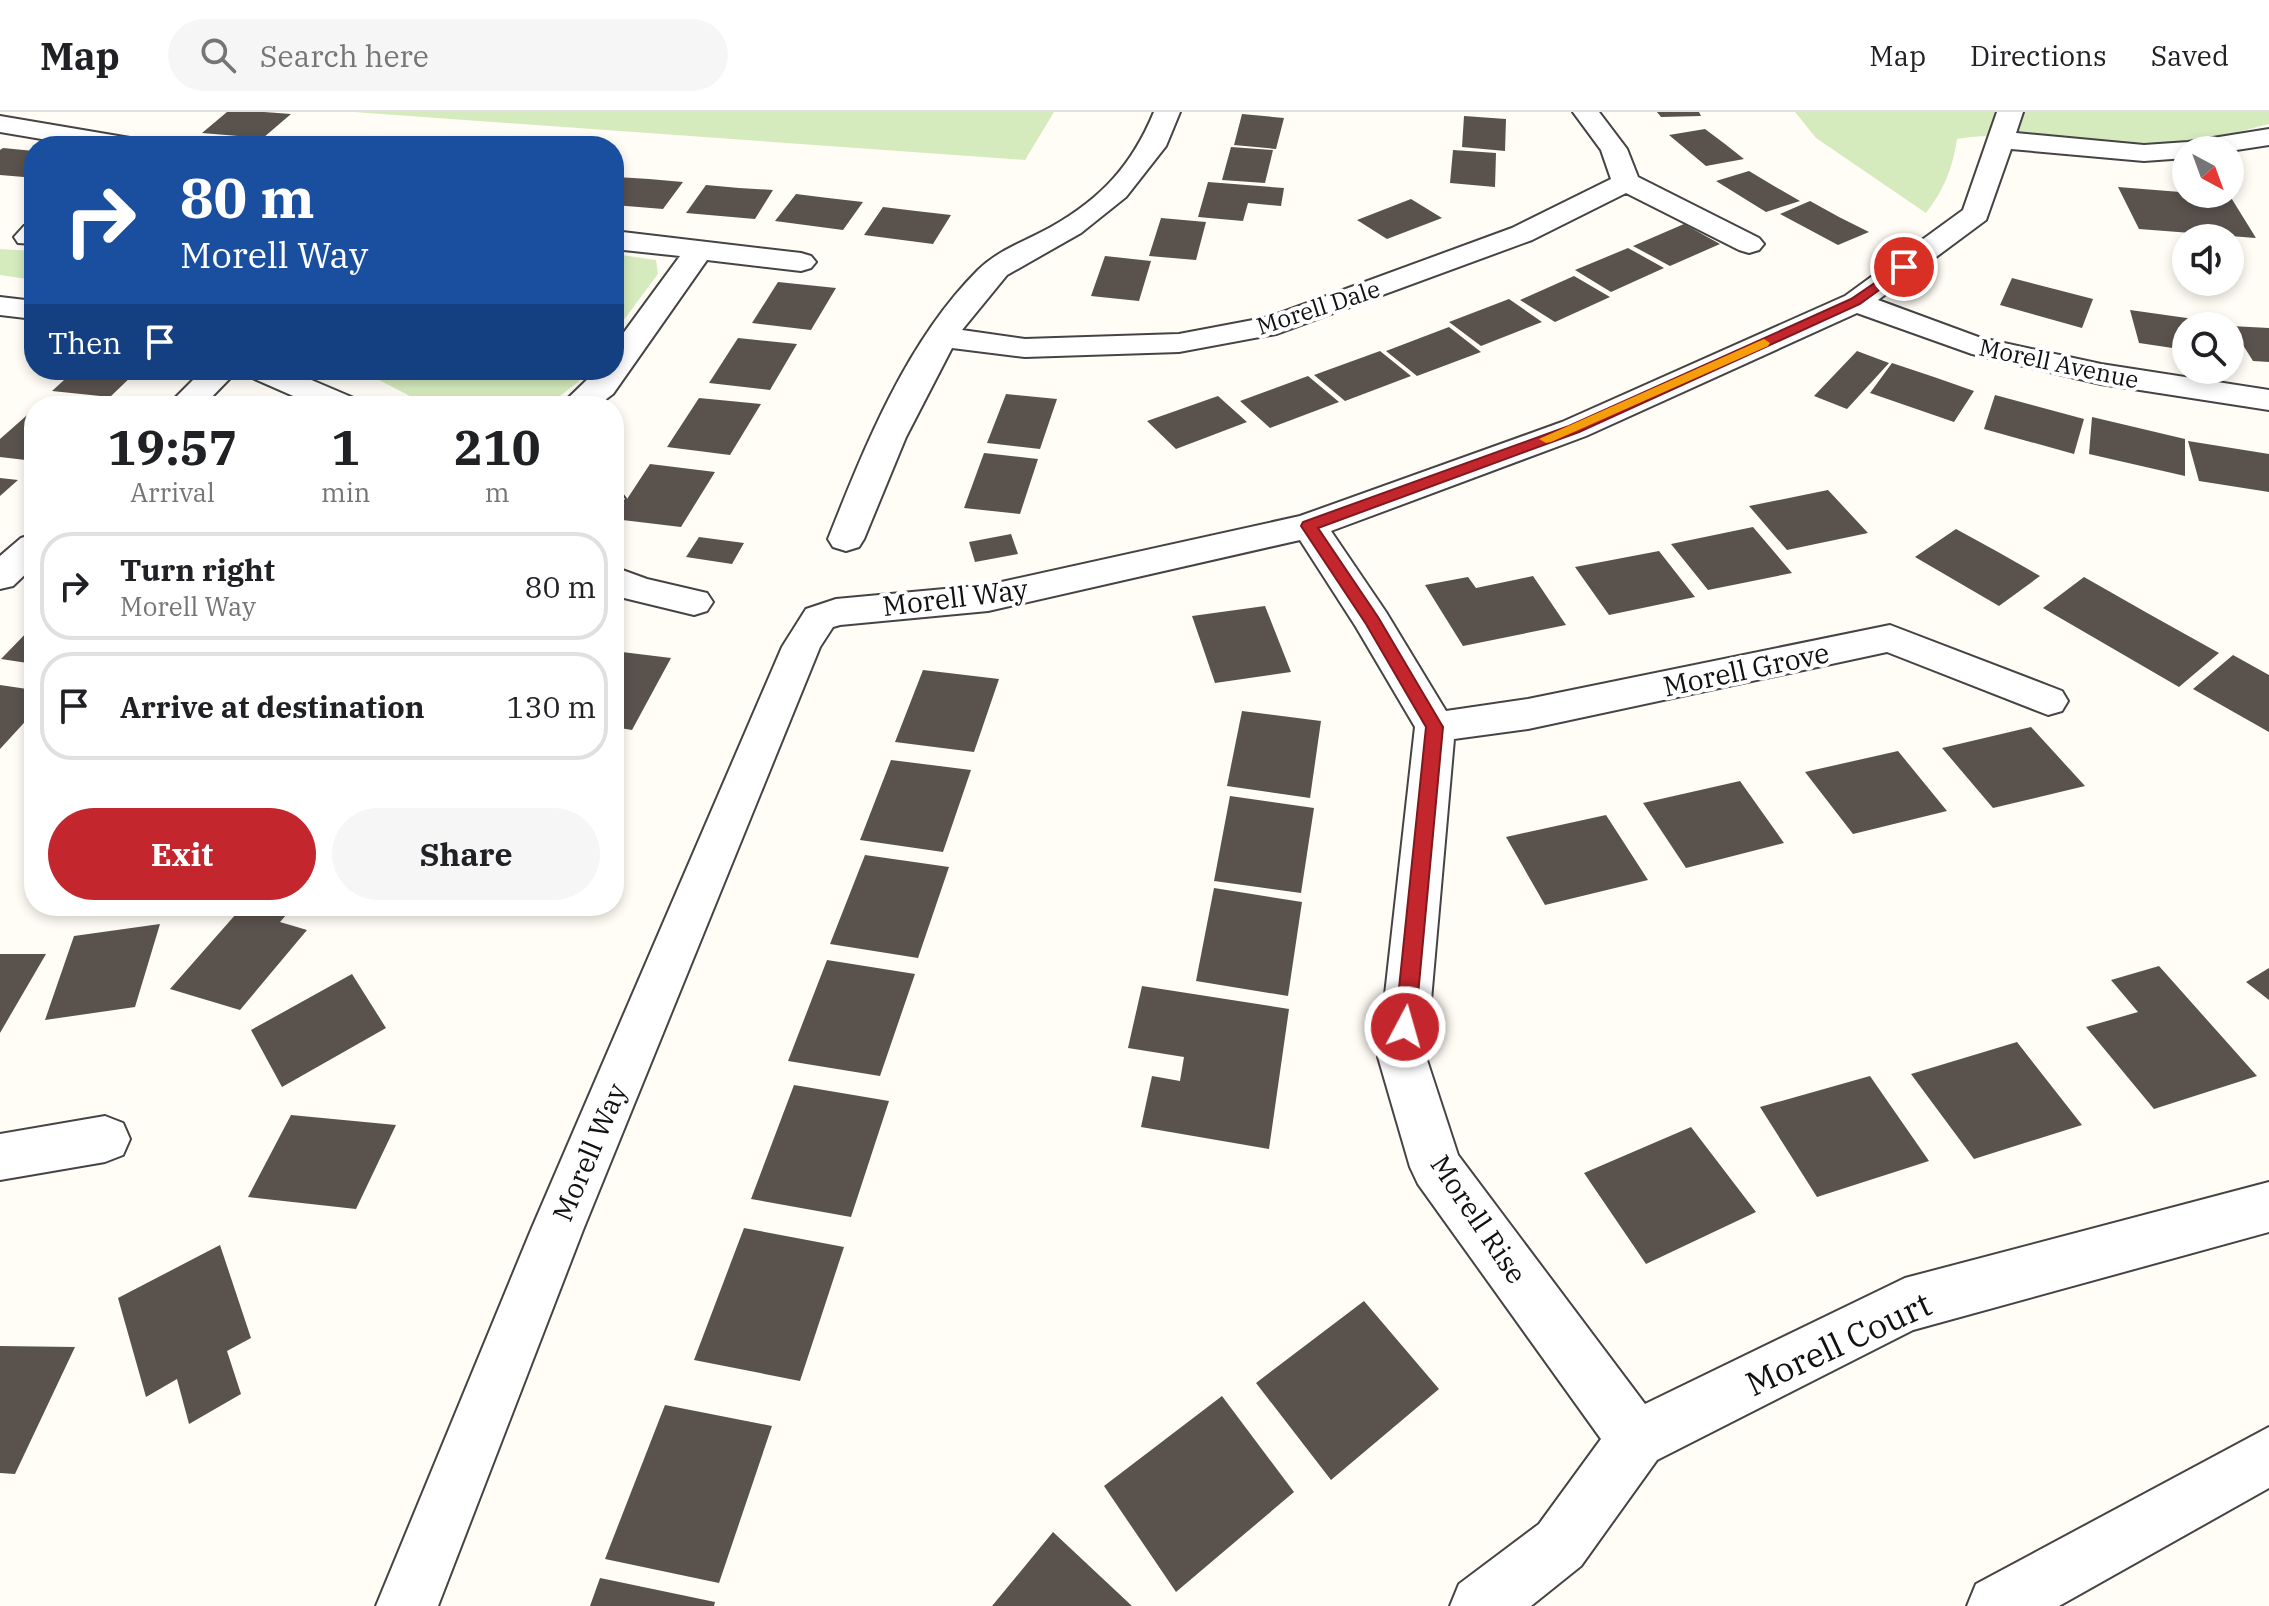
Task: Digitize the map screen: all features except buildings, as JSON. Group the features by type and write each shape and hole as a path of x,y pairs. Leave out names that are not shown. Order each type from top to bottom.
{"street":[{"path":"846,539 899,416 942,337 988,276 1074,226 1125,182 1154,145 1167,112"},
{"path":"1586,112 1614,149 1626,182 1749,244"},
{"path":"0,124 71,136"},
{"path":"2007,126 2144,153 2172,151"},
{"name":"Morell Way","path":"407,1606 563,1215 809,631 819,618 836,612 988,598 1309,526 1574,429 1856,302 1976,214 2007,126"},
{"path":"2244,141 2269,137"},
{"name":"Morell Dale","path":"942,337 1025,348 1164,343 1276,325 1522,234 1626,182"},
{"path":"624,241 801,262"},
{"path":"624,355 700,249"},
{"name":"Morell Avenue","path":"1856,302 1972,345 2101,374 2269,400"},
{"path":"0,306 24,309"},
{"path":"195,396 211,380"},
{"path":"284,380 321,396"},
{"path":"590,396 606,380"},
{"path":"1309,526 1372,621 1435,727"},
{"path":"0,577 24,555"},
{"path":"624,583 694,602"},
{"name":"Morell Grove","path":"1435,727 1528,714 1890,638 2048,701"},
{"name":"Morell Rise","path":"1435,727 1402,1057 1436,1167 1636,1439"},
{"path":"0,1157 105,1139"},
{"name":"Morell Court","path":"1481,1606 1560,1545 1636,1439 1905,1305 2269,1207"},
{"path":"1998,1606 2269,1456"}],"green space":[{"path":"354,112 1054,112 1025,160"},
{"path":"1795,112 2269,112 2269,124 2221,136 2172,136 2172,144 2029,136 1957,139 1947,178 1926,213 1816,138"},
{"path":"0,249 24,250 24,279 0,275"},
{"path":"624,255 656,260 658,274 624,320"},
{"path":"379,380 579,380 560,396 410,396"}],"slow traffic":[{"path":"1546,439 1764,343"}],"route":[{"path":"1405,1027 1435,727 1372,621 1309,526 1574,429 1856,302 1904,267"}]}
